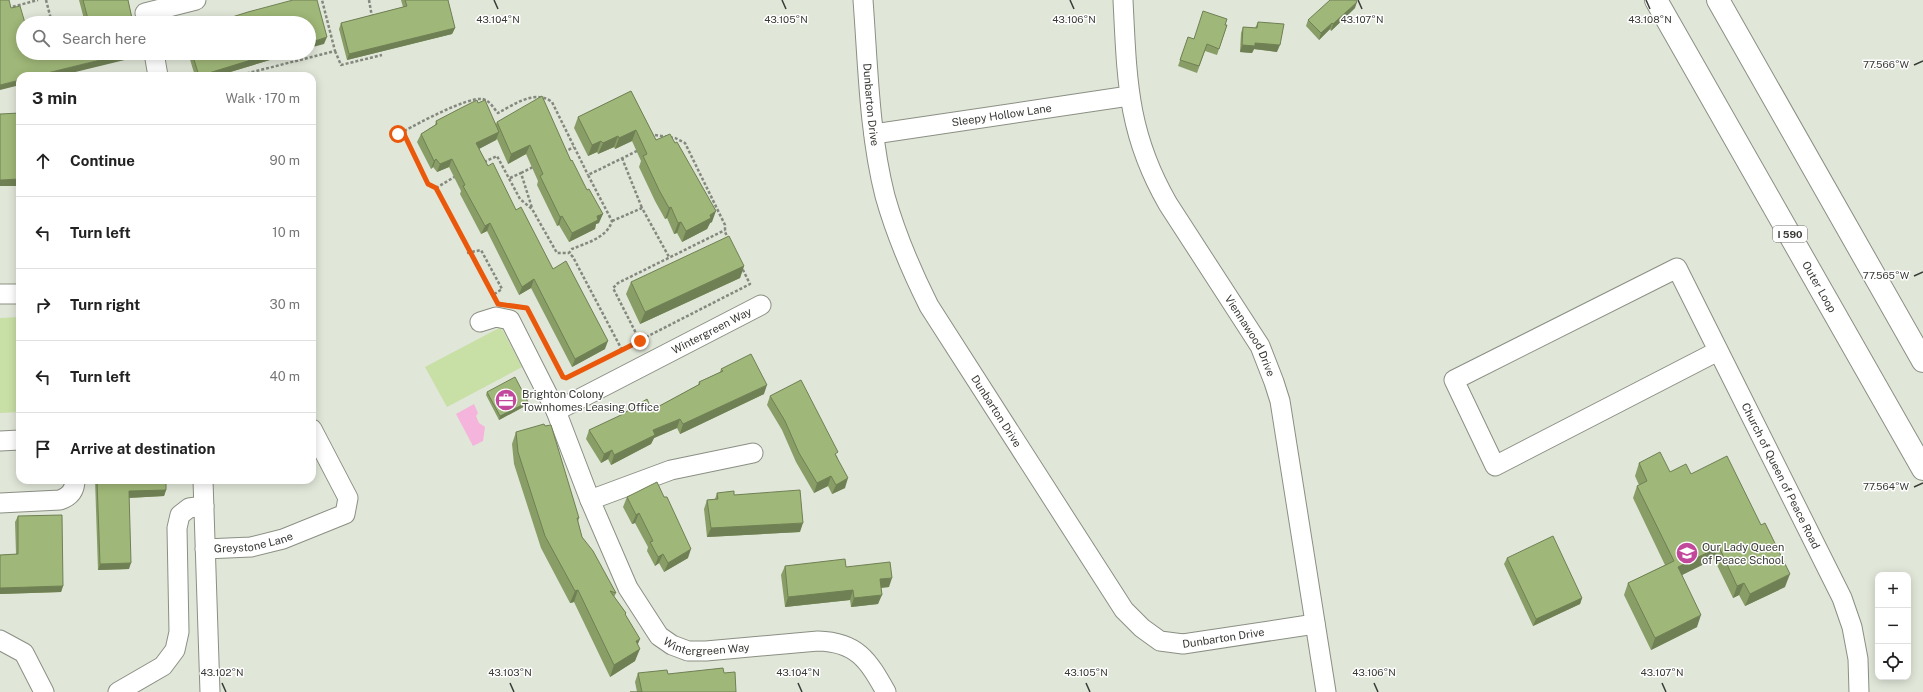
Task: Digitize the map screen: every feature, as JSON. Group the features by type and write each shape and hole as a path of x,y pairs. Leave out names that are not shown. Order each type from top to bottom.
{"highway":[{"name":"Outer Loop","path":"1656,0 1923,469"},
{"path":"1718,0 1923,361"}],"street":[{"name":"Dunbarton Drive","path":"863,0 874,134 885,195 897,235 910,270 929,306 1124,610 1142,628 1160,641 1183,644 1315,624"},
{"name":"Viennawood Drive","path":"1123,0 1129,96 1135,129 1155,181 1260,346 1280,401 1326,692"},
{"path":"145,12 187,1"},
{"path":"155,60 157,72"},
{"name":"Sleepy Hollow Lane","path":"874,134 1129,96"},
{"name":"Church of Queen of Peace Road","path":"1718,351 1495,466 1454,380 1677,268 1842,598 1852,627 1858,659 1859,692"},
{"path":"0,294 16,294"},
{"name":"Wintergreen Way","path":"556,412 761,305"},
{"name":"Wintergreen Way","path":"480,322 496,317 510,320 556,412 590,500 628,588 659,636 672,645 688,650 706,651 833,641 848,646 861,654 871,665 886,692"},
{"name":"Greystone Lane","path":"210,692 205,549 251,547 283,539 345,514 348,498 316,437"},
{"path":"0,440 16,440"},
{"path":"590,500 671,470 753,453"},
{"path":"0,503 60,500 67,497 72,492 73,484"},
{"path":"203,484 205,549"},
{"path":"118,692 163,666 175,650 179,632 177,528 180,515 189,508 204,506"},
{"path":"0,640 24,653 44,692"}],"path":[{"path":"0,10 38,0"},
{"path":"46,0 50,16"},
{"path":"322,0 335,51 341,65 382,55"},
{"path":"368,0 373,18 379,16"},
{"path":"316,56 335,51"},
{"path":"253,72 300,60"},
{"path":"498,304 436,188 428,184 404,134 404,130 459,105 481,99 488,101 498,113 530,97 548,98 552,102 612,222 610,228 604,234 572,249 569,253"},
{"path":"398,134 404,134"},
{"path":"651,140 656,136 675,138 685,143 725,225 725,230 732,245"},
{"path":"559,154 574,147"},
{"path":"588,175 642,149"},
{"path":"483,163 497,156 520,199 532,209"},
{"path":"622,158 642,208 669,257"},
{"path":"510,178 540,164"},
{"path":"436,188 441,183 462,173"},
{"path":"521,173 532,209 557,253 569,253 573,257 622,350"},
{"path":"612,222 642,208"},
{"path":"640,341 613,288 618,283 725,230"},
{"path":"469,252 481,250 502,289 493,295"},
{"path":"520,307 527,308 563,377 566,378 750,284 741,265"}],"green space":[{"path":"16,317 16,412 0,413 0,318"},
{"path":"501,327 522,367 447,407 425,367"}],"shaded area":[{"path":"474,404 478,413 476,416 479,423 485,427 483,441 473,446 456,414"}],"building":[{"path":"0,0 9,0 11,8 20,6 23,16 16,16 16,60 100,60 51,72 16,72 16,81 0,85"},
{"path":"83,0 128,0 131,16 87,16"},
{"path":"293,0 317,0 327,37 316,41 316,16 235,16"},
{"path":"405,0 448,0 455,28 349,54 341,23 407,6"},
{"path":"1330,0 1356,0 1357,2 1321,33 1308,20"},
{"path":"1203,11 1227,19 1225,25 1227,25 1219,49 1207,44 1199,66 1180,60 1188,37 1194,39"},
{"path":"1258,22 1284,24 1280,45 1255,43 1255,46 1242,45 1243,27 1257,28"},
{"path":"194,60 251,60 212,72 198,72"},
{"path":"631,91 656,140 670,134 675,143 677,142 716,211 710,215 711,218 686,231 681,222 678,223 671,207 669,208 659,190 643,156 647,154 636,130 619,138 618,136 603,143 601,141 592,145 578,117"},
{"path":"542,96 571,161 572,160 587,190 589,189 603,214 597,216 598,220 572,233 562,216 560,217 540,176 543,174 530,145 511,154 497,122"},
{"path":"477,100 478,103 485,100 499,132 476,143 488,166 493,163 516,210 521,207 553,269 566,261 608,341 575,359 534,279 522,287 490,223 485,226 463,186 465,185 452,159 440,164 436,159 434,161 421,134 437,124 436,121"},
{"path":"16,113 16,179 0,180 0,114"},
{"path":"729,236 744,266 645,312 631,282"},
{"path":"751,354 767,385 683,424 680,419 653,430 655,435 614,455 612,450 604,454 589,430 621,415 647,399 652,410 700,384 699,382 723,371 721,369"},
{"name":"Brighton Colony Townhomes Leasing Office","path":"515,377 528,402 500,416 487,392"},
{"path":"801,380 838,452 835,454 848,478 836,485 831,476 817,483 799,453 785,421 770,396"},
{"path":"544,424 545,426 551,425 579,518 577,518 582,537 593,551 616,593 610,591 626,613 625,614 640,639 636,641 640,649 614,665 578,590 575,591 545,536 518,452 516,432"},
{"path":"1660,452 1670,472 1686,464 1691,474 1727,456 1761,525 1765,523 1790,574 1750,594 1744,583 1737,586 1719,547 1678,567 1701,615 1655,638 1628,583 1674,561 1637,486 1647,481 1639,463"},
{"path":"657,482 664,497 667,497 691,549 668,563 663,554 658,557 650,542 653,541 639,513 636,515 627,497"},
{"path":"97,484 166,484 166,490 129,491 131,563 100,564"},
{"path":"800,490 803,523 711,528 707,500 718,499 717,493 734,491 734,495"},
{"path":"62,515 63,586 0,588 0,555 18,554 18,516"},
{"path":"1553,536 1582,598 1536,619 1507,558"},
{"path":"845,559 846,567 890,562 892,578 880,579 882,595 854,598 853,590 788,597 785,566"},
{"path":"723,668 724,673 735,672 736,692 642,692 638,673 667,670 668,674"}],"place":[{"name":"Brighton Colony Townhomes Leasing Office","path":"506,400"},
{"name":"Our Lady Queen of Peace School","path":"1687,553"}],"route":[{"path":"398,134 404,134 428,184 436,188 498,304 527,308 563,377 566,378 640,341"}]}
